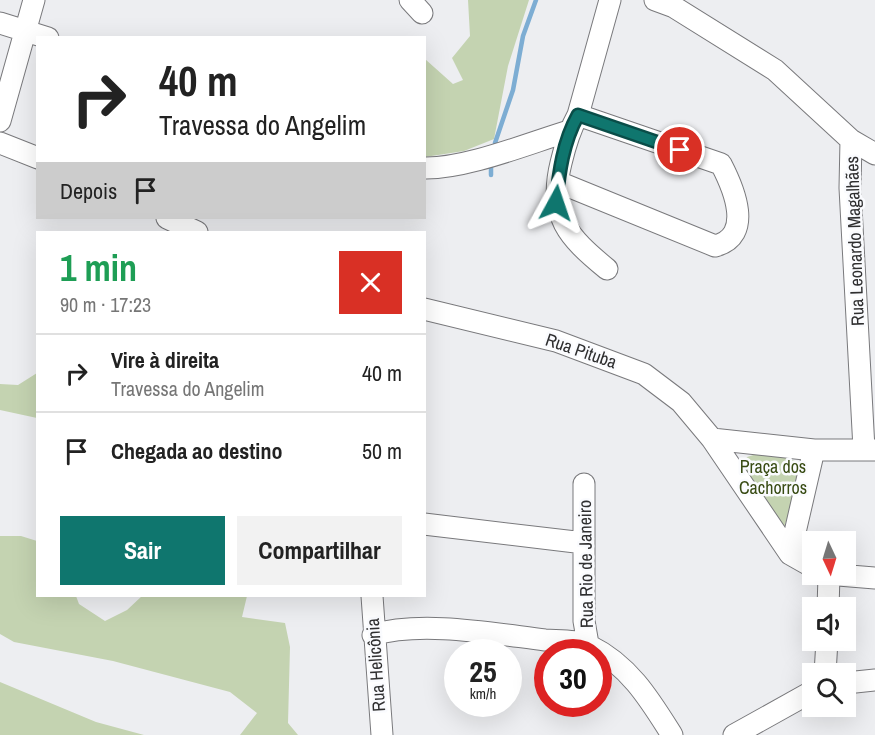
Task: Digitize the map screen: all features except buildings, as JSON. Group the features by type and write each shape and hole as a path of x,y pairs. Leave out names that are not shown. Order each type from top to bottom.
{"street":[{"path":"0,121 34,0"},
{"path":"607,269 579,246 561,220 556,203 558,182 610,0"},
{"path":"655,0 674,8 776,70 851,140 875,154"},
{"path":"0,23 42,36"},
{"path":"426,168 437,168 497,153 574,123 721,164 734,189 738,214 735,234 727,243 715,246 558,182"},
{"name":"Rua Leonardo Magalhães","path":"851,140 850,188 869,450"},
{"path":"0,143 36,157"},
{"path":"168,219 195,231"},
{"name":"Rua Pituba","path":"426,309 556,341 644,374 681,402 712,439 790,554"},
{"path":"712,439 814,450 869,450"},
{"path":"802,561 790,554 814,450"},
{"name":"Rua Rio de Janeiro","path":"584,484 584,621 587,639"},
{"path":"426,524 584,543"},
{"path":"856,576 875,578"},
{"name":"Rua Helicônia","path":"372,597 382,735"},
{"path":"373,635 390,630 460,630 542,639"},
{"path":"612,659 621,665 648,697 672,735"},
{"path":"856,681 875,680"},
{"path":"734,735 802,697"}],"green space":[{"path":"468,0 529,0 508,66 494,139 464,151 426,157 426,60 453,84 463,80 452,58 470,36"},
{"path":"36,374 36,418 0,410 0,384 18,385"},
{"name":"Praça dos Cachorros","path":"763,452 799,462 790,510 783,530 743,466 747,457"},
{"path":"0,536 21,536 36,541 36,597 76,597 79,604 105,621 127,610 141,597 247,597 242,617 285,623 290,647 288,723 298,735 240,735 257,713 230,692 113,661 14,642 0,634"},
{"path":"0,682 96,722 144,735 0,735"}],"waterway":[{"path":"495,143 513,90 523,36 536,0"},
{"path":"491,163 491,175"}],"route":[{"path":"556,203 558,175 569,131 578,115 680,150"}]}
